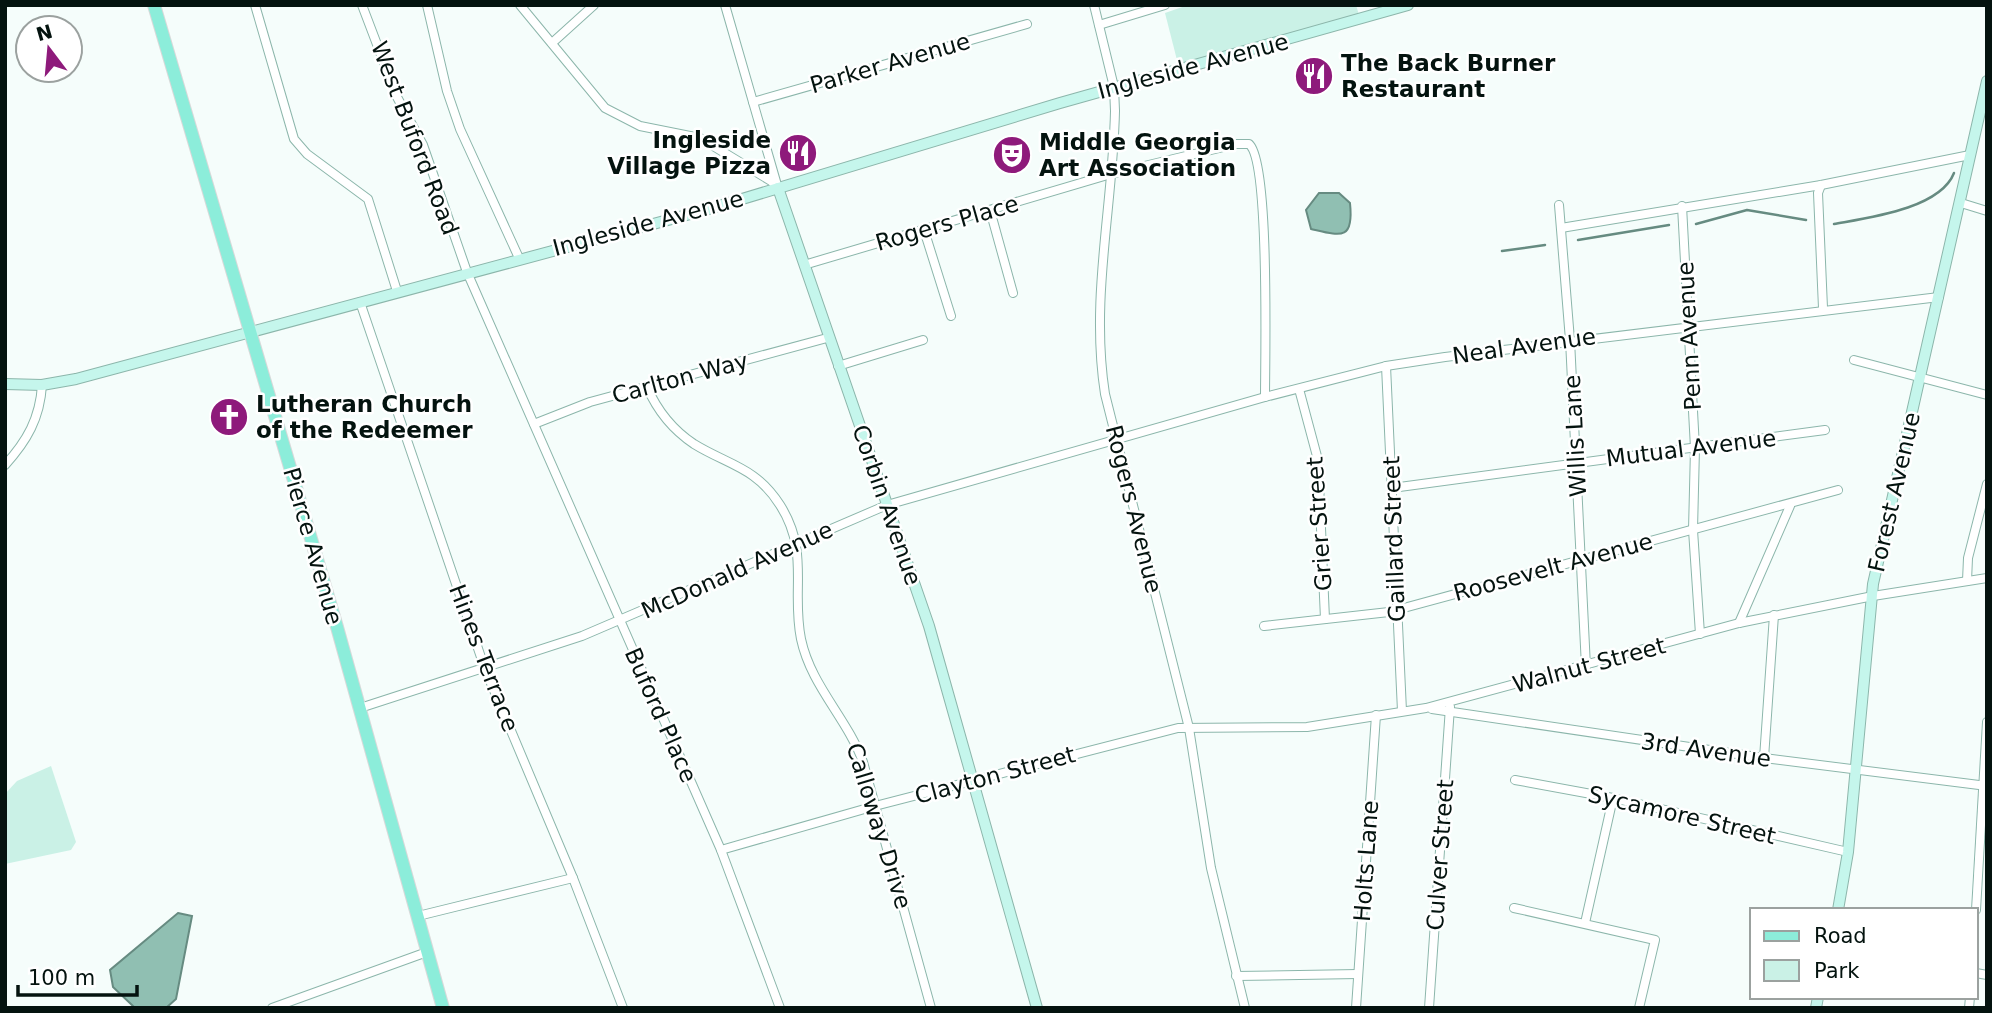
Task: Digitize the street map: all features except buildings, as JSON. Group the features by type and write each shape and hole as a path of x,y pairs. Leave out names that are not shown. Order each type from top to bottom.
{"main road":[{"name":"Pierce Avenue","path":"154,5 360,708 443,1008"}],"street":[{"path":"255,5 294,139 307,154 368,199 397,292"},
{"name":"West Buford Road","path":"362,5 397,97 423,145 467,272"},
{"path":"427,5 447,91 460,129 519,258"},
{"path":"520,5 606,108 640,126 700,138 761,174 778,188"},
{"path":"552,43 594,5"},
{"name":"Corbin Avenue","path":"725,5 778,188 827,338 929,626 1037,1008"},
{"name":"Rogers Avenue","path":"1094,5 1114,87 1111,174 1098,332 1104,383 1189,727 1211,868 1245,1008"},
{"path":"1100,25 1165,5"},
{"name":"Ingleside Avenue","path":"5,384 42,385 251,332 778,188 1114,87 1408,5"},
{"name":"Parker Avenue","path":"753,102 1027,24"},
{"name":"Forest Avenue","path":"1838,908 1848,852 1879,556 1987,81"},
{"name":"Rogers Place","path":"804,265 1111,174 1244,143 1254,148 1263,226 1265,397"},
{"path":"1561,228 1682,206 1821,186 1970,155"},
{"path":"1821,186 1823,308"},
{"path":"1961,203 1987,211"},
{"name":"Willis Lane","path":"1559,205 1570,340 1586,667"},
{"name":"Penn Avenue","path":"1682,206 1690,325 1695,447 1693,530 1700,634"},
{"path":"990,210 1013,293"},
{"path":"924,230 951,316"},
{"name":"Buford Place","path":"467,272 721,850 780,1008"},
{"name":"Neal Avenue","path":"1117,440 1265,397 1386,366 1823,308 1939,297"},
{"name":"Hines Terrace","path":"360,302 485,669 573,878 623,1008"},
{"name":"Carlton Way","path":"534,424 590,402 827,338"},
{"path":"838,366 923,341"},
{"path":"1854,360 1987,395"},
{"name":"Gaillard Street","path":"1386,366 1402,711"},
{"path":"5,466 32,429 41,403 42,385"},
{"name":"Calloway Drive","path":"647,387 654,404 672,426 694,444 731,460 757,479 779,503 797,542 800,565 799,629 806,656 824,694 853,736 932,1008"},
{"name":"Grier Street","path":"1299,389 1318,460 1325,619"},
{"name":"Mutual Avenue","path":"1392,488 1825,430"},
{"name":"McDonald Avenue","path":"360,708 541,652 620,621 887,505 1117,440"},
{"path":"1967,581 1968,558 1987,484"},
{"name":"Roosevelt Avenue","path":"1264,626 1396,610 1838,491"},
{"path":"1739,623 1790,506"},
{"name":"Walnut Street","path":"1189,727 1307,727 1426,708 1586,667 1739,623 1873,596 1987,579"},
{"path":"1764,758 1774,615"},
{"name":"Culver Street","path":"1429,1008 1451,702"},
{"name":"3rd Avenue","path":"1426,708 1764,758 1985,786"},
{"name":"Holts Lane","path":"1356,1008 1377,715"},
{"path":"1976,908 1987,722"},
{"name":"Clayton Street","path":"721,850 875,806 1189,727"},
{"name":"Sycamore Street","path":"1515,780 1613,798 1848,852"},
{"path":"1585,923 1613,798"},
{"path":"418,916 573,878"},
{"path":"1514,908 1655,940 1639,1008"},
{"path":"272,1008 427,952"},
{"path":"1237,976 1359,974"}],"green space":[{"path":"1188,5 1356,5 1359,15 1178,64 1165,13"},
{"path":"51,766 76,842 71,850 5,864 5,794 17,781"}],"shaded area":[{"path":"1319,193 1339,193 1350,203 1350,224 1343,233 1311,229 1306,210"},
{"path":"178,913 192,916 176,999 166,1008 134,1007 113,987 110,970"}],"waterway":[{"path":"1834,224 1883,215 1919,203 1946,185 1954,173"},
{"path":"1696,224 1747,210 1806,220"},
{"path":"1578,240 1669,225"},
{"path":"1502,251 1545,245"}],"place":[{"name":"The Back Burner Restaurant","path":"1314,76"},
{"name":"Ingleside Village Pizza","path":"798,153"},
{"name":"Middle Georgia Art Association","path":"1012,155"},
{"name":"Lutheran Church of the Redeemer","path":"229,417"}]}
